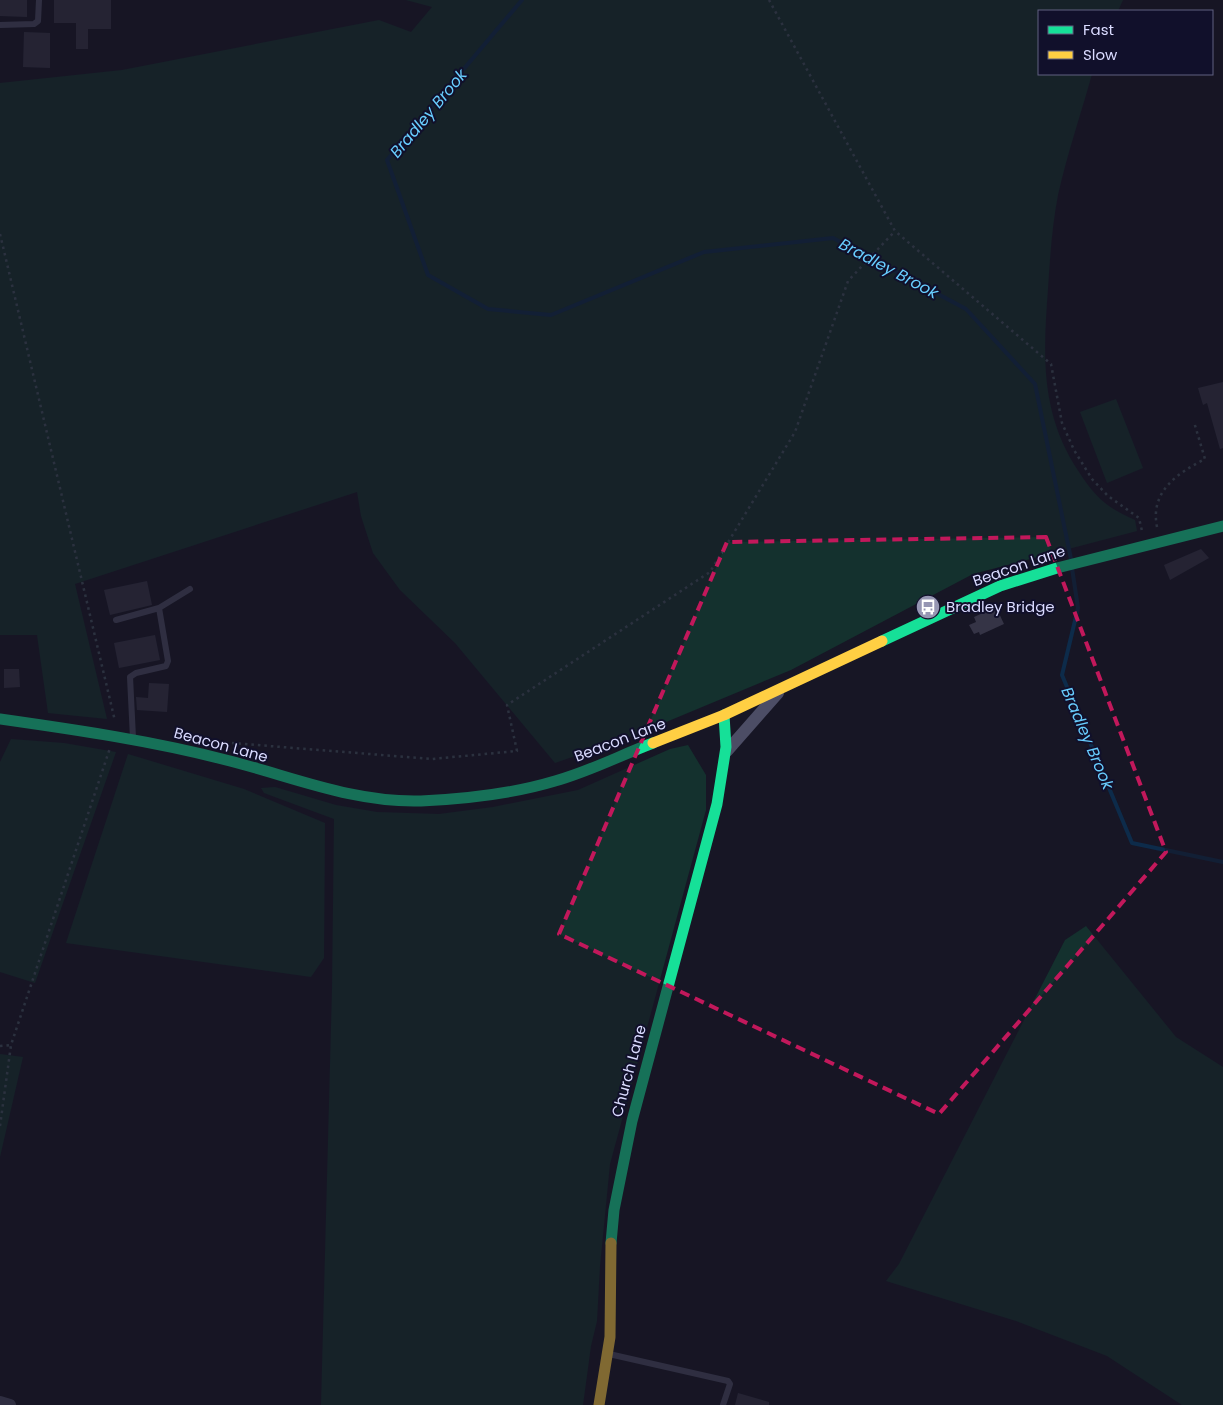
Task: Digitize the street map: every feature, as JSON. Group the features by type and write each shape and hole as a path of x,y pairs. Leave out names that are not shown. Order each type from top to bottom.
{"main road":[{"name":"Beacon Lane","path":"0,719 134,739 231,761 331,791 370,798 420,801 462,799 505,793 556,781 724,715 780,691 960,603 1000,586 1090,559 1223,526"},
{"name":"Church Lane","path":"599,1405 608,1354 610,1328 609,1266 614,1212 636,1107 706,847 727,751 728,732 724,715"}],"street":[{"name":"Church Lane","path":"727,751 780,691"},
{"path":"0,1402 10,1405"}],"lane":[{"path":"0,25 34,24 38,21 39,0"},
{"path":"116,620 159,608 190,589"},
{"path":"134,739 130,677 136,673 166,666 168,661 159,608"},
{"path":"608,1354 728,1381 730,1384 723,1405"}],"path":[{"path":"769,0 895,231 1051,364 1062,423 1074,450 1092,479 1108,496 1139,518 1143,536"},
{"path":"209,741 432,759 517,751 507,705 710,572 795,432 848,281 895,231"},
{"path":"0,234 116,718 114,735 10,1045 0,1126"},
{"path":"1155,514 1158,498 1165,489 1186,469 1205,460 1194,422"},
{"path":"0,1046 10,1045"}],"highlighted area":[{"path":"1046,537 1166,852 939,1114 559,934 727,542"}],"green space":[{"path":"406,0 1123,0 1118,10 1038,10 1038,75 1092,75 1066,164 1056,207 1046,313 1045,361 1051,406 1066,450 1096,495 1109,506 1135,520 1137,531 973,574 791,670 635,735 555,763 455,643 400,590 373,553 361,516 357,492 75,584 107,719 48,713 37,635 0,635 0,83 122,70 379,20 411,32 432,7"},
{"path":"1116,399 1143,468 1107,483 1080,412"},
{"path":"11,739 64,743 116,752 35,983 0,972 0,762"},
{"path":"688,745 706,775 706,810 610,1164 600,1266 597,1321 591,1346 583,1405 321,1405 332,989 334,819 264,793 261,788 275,787 336,805 377,812 439,814 493,807 578,790 670,749"},
{"path":"128,754 244,789 325,823 324,958 311,977 66,943"},
{"path":"1086,926 1176,1037 1223,1067 1223,1405 1182,1405 1107,1356 1016,1321 886,1281 899,1264 1065,940"},
{"path":"0,1054 23,1057 0,1157"}],"building":[{"path":"0,0 27,0 27,17 0,16"},
{"path":"54,0 111,0 111,29 88,29 88,49 76,49 76,23 54,23"},
{"path":"24,32 50,33 50,68 23,67"},
{"path":"1223,382 1223,448 1220,449 1207,403 1203,405 1198,388"},
{"path":"1201,549 1209,558 1170,580 1164,565"},
{"path":"147,581 152,605 110,615 104,590"},
{"path":"996,607 1004,624 980,635 979,632 974,634 969,625 976,622 974,617"},
{"path":"155,635 160,660 119,668 114,643"},
{"path":"4,669 19,669 20,687 4,688"},
{"path":"149,683 169,684 167,712 137,710 136,697 148,698"},
{"path":"738,1393 769,1402 769,1405 735,1405"}],"waterway":[{"name":"Bradley Brook","path":"522,0 387,160 428,275 488,309 551,315 704,252 833,238 966,309 1035,384 1071,559"},
{"name":"Bradley Brook","path":"1072,568 1078,608 1062,675 1132,843 1223,862"}],"traffic: fast":[{"path":"882,641 1000,586 1057,568 1223,526"},
{"path":"611,1243 614,1210 632,1121 717,804 726,747 724,715"},
{"path":"0,719 87,732 173,748 230,761 324,788 396,801 454,799 522,789 580,773 653,743"}],"traffic: slow":[{"path":"653,743 724,715 882,641"},
{"path":"599,1405 610,1337 611,1243"}],"place":[{"name":"Bradley Bridge","path":"928,607"}]}
